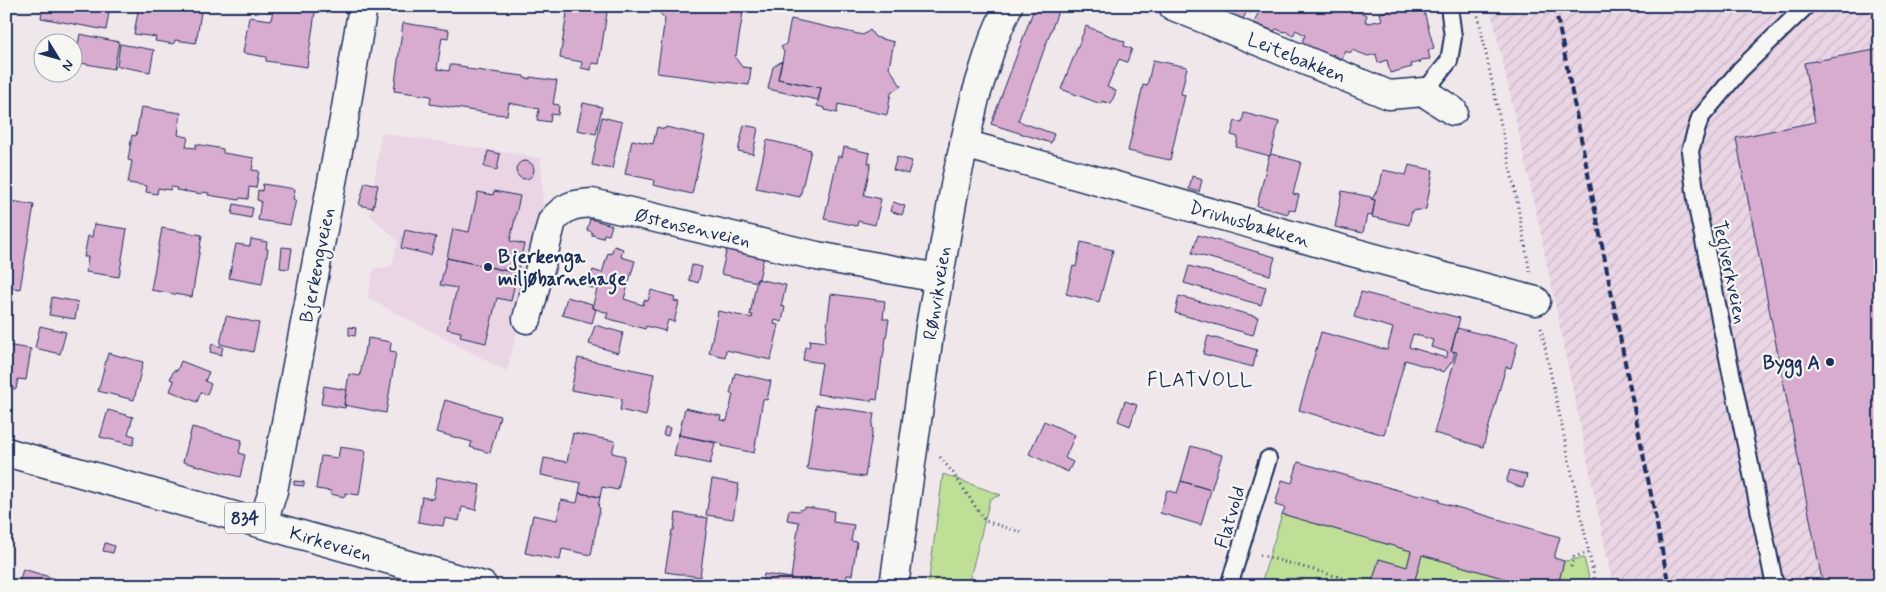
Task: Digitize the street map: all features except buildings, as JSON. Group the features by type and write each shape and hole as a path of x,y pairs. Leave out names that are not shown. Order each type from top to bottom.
{"street":[{"name":"Bjerkengveien","path":"262,523 273,491 343,124 363,6"},
{"name":"Rønvikveien","path":"894,586 938,278 964,144 975,98 993,41 1008,6"},
{"name":"Leitebakken","path":"1173,6 1389,95 1424,92"},
{"path":"1424,92 1453,111"},
{"name":"Drivhusbakken","path":"964,144 1188,205 1400,266 1536,302"},
{"name":"Østensenveien","path":"527,319 552,221 561,210 575,204 592,203 817,256 938,278"},
{"name":"Kirkeveien","path":"6,452 483,586"}],"lane":[{"path":"1424,92 1449,61 1453,37 1449,6"},
{"name":"Teglverkveien","path":"1775,586 1697,207 1690,151 1700,118 1740,70 1806,6"},
{"name":"Flatvold","path":"1229,586 1268,459"}],"path":[{"path":"937,452 954,473 985,521 1024,533"},
{"path":"1240,549 1371,586"},
{"path":"1571,567 1574,557 1589,552"}],"shaded area":[{"path":"1490,6 1880,6 1880,586 1613,586 1538,220"},
{"path":"381,133 541,158 544,226 507,371 367,298 374,269 392,266 398,241 370,215"}],"green space":[{"path":"943,474 1001,495 990,499 968,586 928,586"},
{"path":"1282,514 1411,551 1407,567 1379,559 1371,586 1265,586 1261,584"},
{"path":"1422,555 1531,586 1424,586 1414,583"},
{"path":"1584,558 1591,586 1546,586 1547,582 1558,585 1564,561"}],"railway":[{"path":"1555,6 1669,586"}],"place":[{"name":"Bjerkenga miljøbarnehage","path":"488,267"},
{"name":"Bygg A","path":"1830,362"}],"district":[{"name":"FLATVOLL","path":"1200,379"}]}
